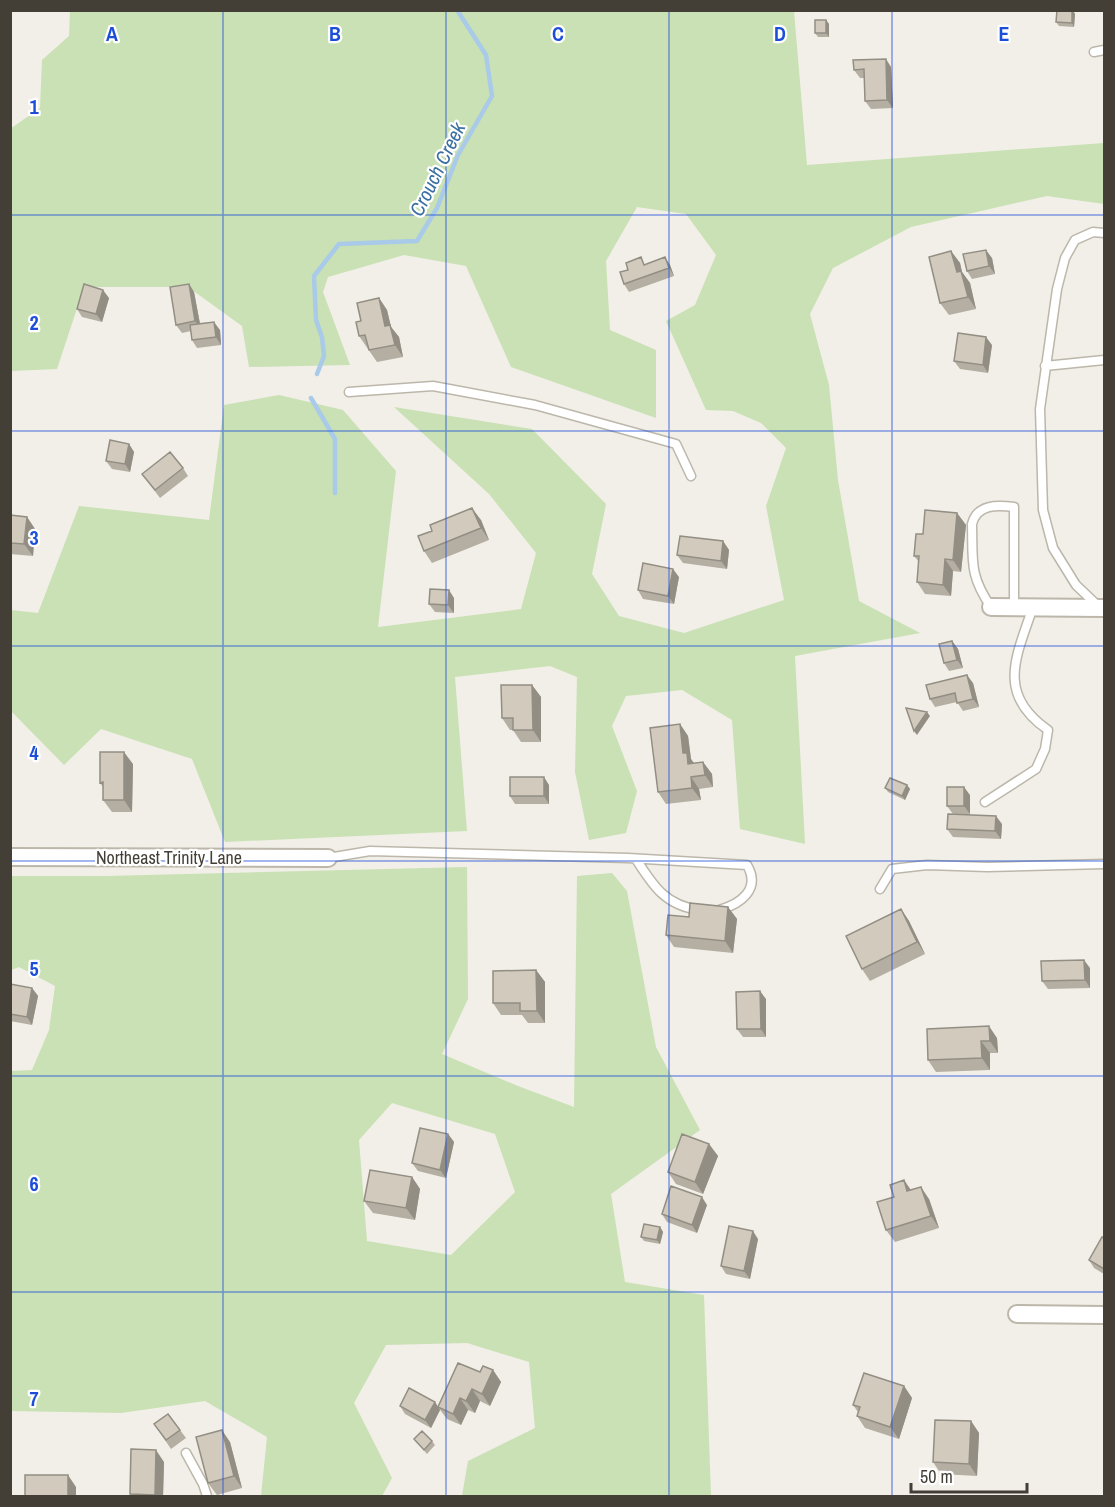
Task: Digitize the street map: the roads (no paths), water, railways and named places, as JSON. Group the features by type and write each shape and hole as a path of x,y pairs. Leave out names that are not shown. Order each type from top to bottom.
{"street":[{"path":"991,607 1103,608"},
{"name":"Northeast Trinity Lane","path":"10,856 328,858"},
{"path":"1017,1314 1104,1315"}],"lane":[{"path":"1094,52 1104,50"},
{"path":"1103,608 1076,585 1053,549 1043,510 1040,409 1045,366 1065,258 1075,240 1093,232 1104,233"},
{"path":"1045,366 1104,360"},
{"path":"349,392 433,386 535,405 676,444 691,476"},
{"path":"991,607 979,589 973,572 972,524 978,512 998,505 1014,507 1014,608"},
{"path":"985,802 1036,769 1045,749 1048,730 1025,710 1013,683 1017,652 1033,607"},
{"path":"328,858 370,851 636,859 747,865 752,881 744,898 734,905 720,910 686,908 674,904 666,897 636,859"},
{"path":"880,889 892,869 927,865 987,867 1104,864"},
{"path":"186,1453 203,1484 207,1497"}],"waterway":[{"name":"Crouch Creek","path":"317,374 324,356 322,337 316,320 314,276 339,244 417,241 437,208 458,155 492,96 486,55 457,10"},
{"name":"Crouch Creek","path":"311,398 335,439 335,493"}]}
